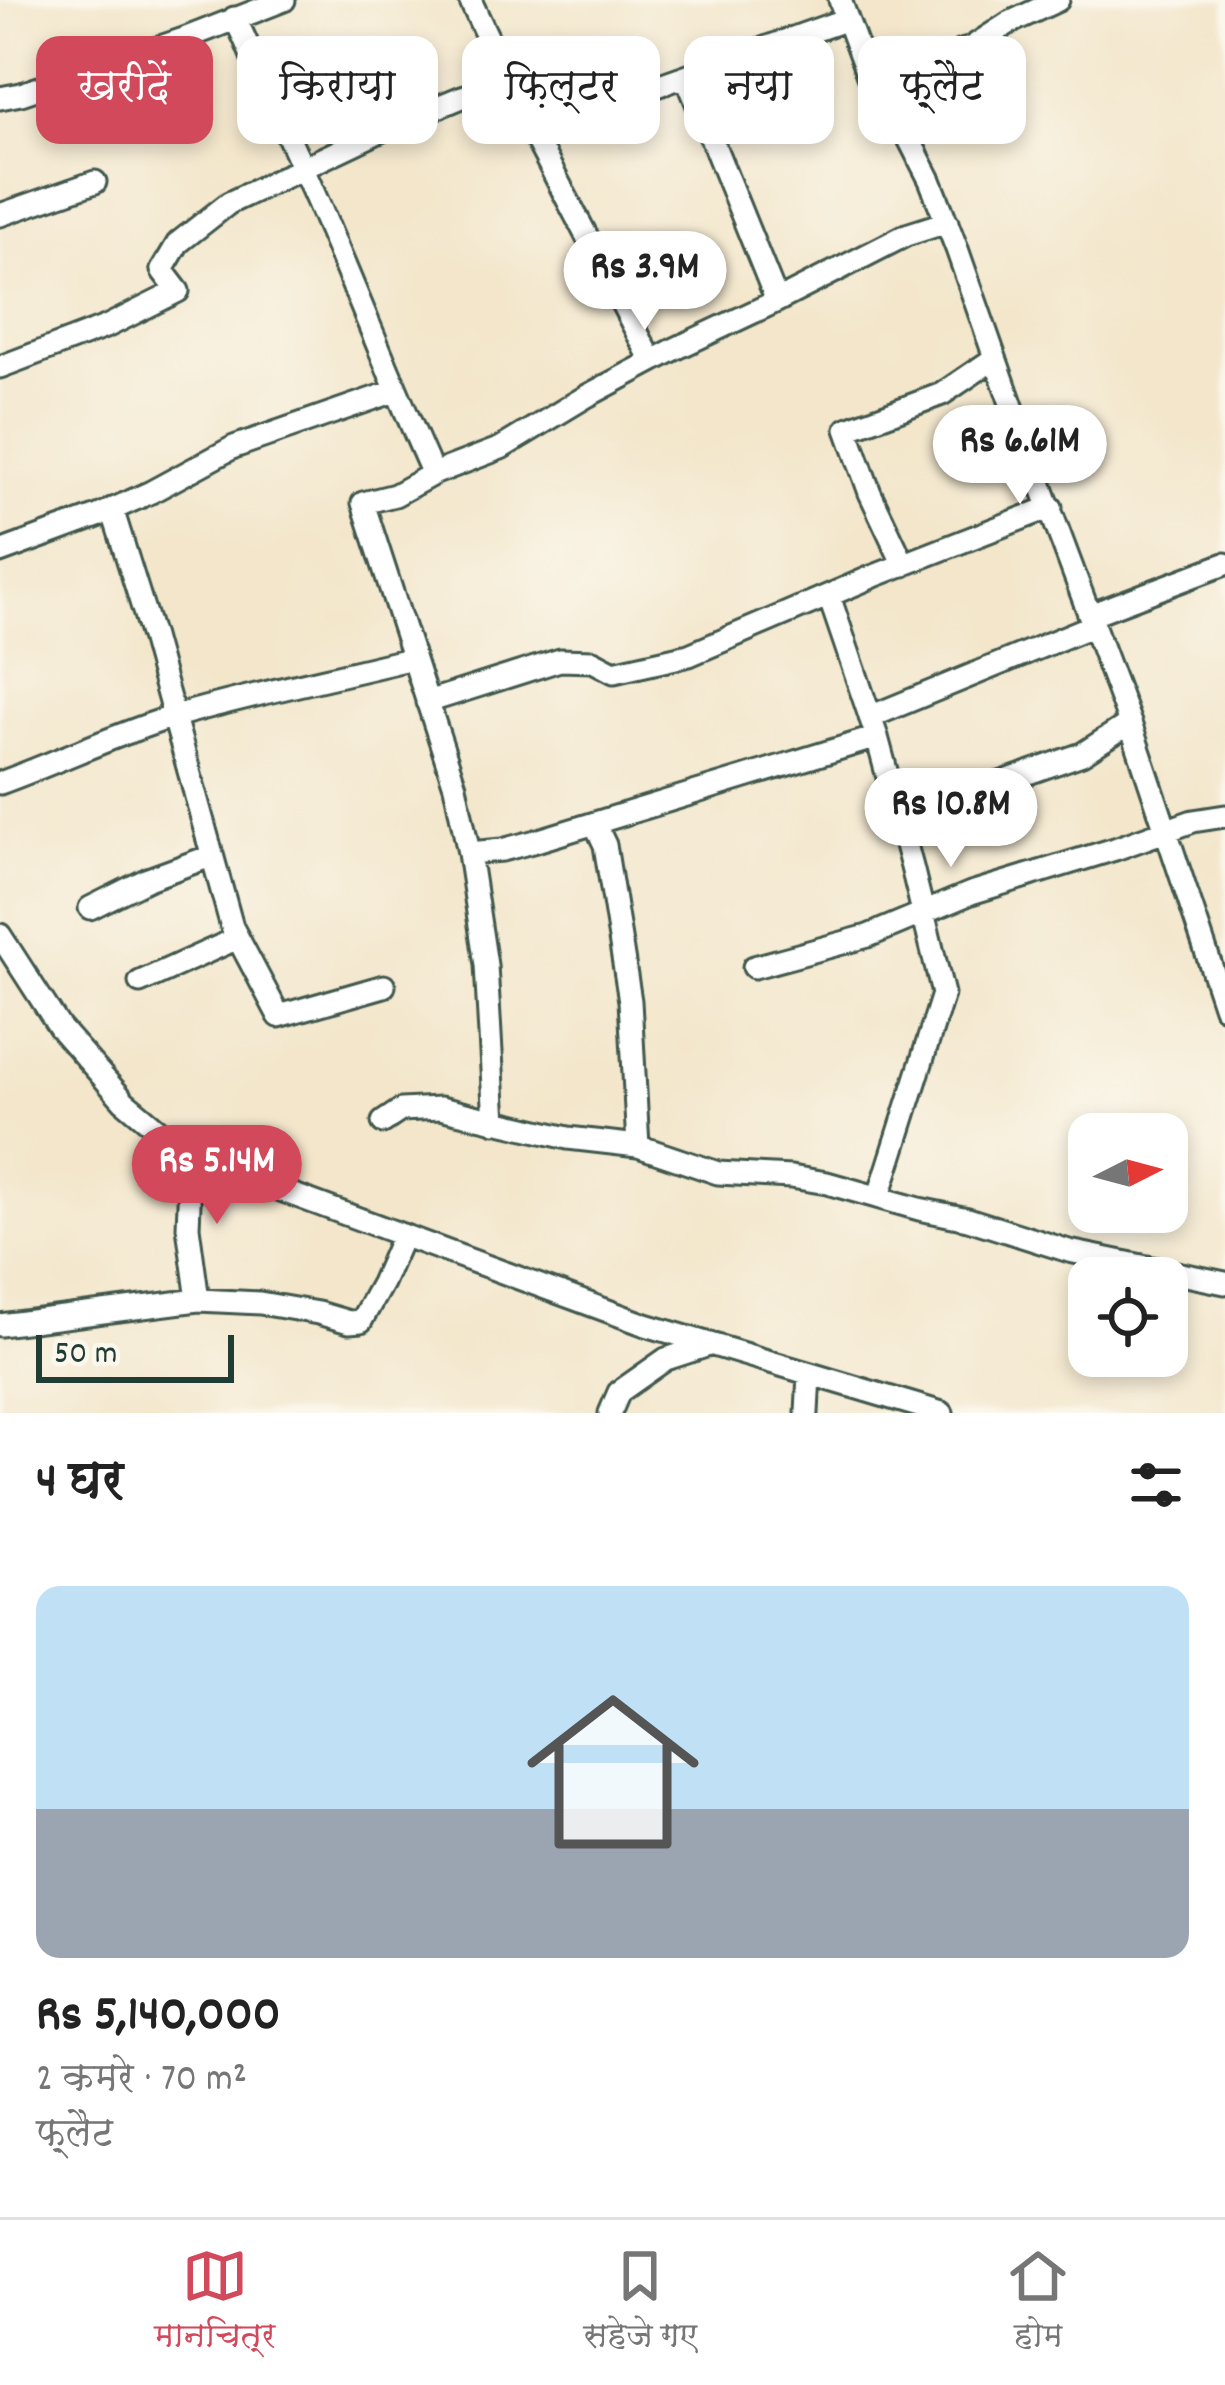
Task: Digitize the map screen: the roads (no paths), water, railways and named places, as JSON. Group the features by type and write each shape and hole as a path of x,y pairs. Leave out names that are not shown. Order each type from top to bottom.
{"street":[{"path":"0,98 123,60 284,0"},
{"path":"470,0 487,36"},
{"path":"989,36 1058,0"},
{"path":"780,36 843,9 858,49"},
{"path":"234,18 304,167 434,474"},
{"path":"0,367 108,326 178,291 162,270 178,243 229,203 462,97"},
{"path":"538,144 652,362"},
{"path":"714,144 777,301"},
{"path":"911,144 947,222 1130,723 1225,1009"},
{"path":"0,215 95,182"},
{"path":"495,1121 486,964 470,854 455,786 363,503 395,495 501,448 652,362 906,235 947,222"},
{"path":"904,565 847,429 942,394 995,358"},
{"path":"0,552 151,493 234,447 395,391"},
{"path":"427,703 560,660 593,661 614,672 689,655 1051,508"},
{"path":"112,509 238,938 279,1016 383,986"},
{"path":"470,854 595,824 874,727 1092,620 1225,564"},
{"path":"829,596 874,727 943,994 879,1196"},
{"path":"0,783 173,717 413,658"},
{"path":"901,829 915,813 1082,754 1130,723"},
{"path":"754,967 852,941 971,893 1192,821 1225,816"},
{"path":"595,824 605,844 630,1001 638,1146"},
{"path":"90,908 148,878 211,856"},
{"path":"0,935 60,1028 124,1101 191,1157 646,1325 809,1374 888,1405 942,1413"},
{"path":"140,982 238,938"},
{"path":"383,1122 401,1109 440,1108 568,1138 638,1146 718,1173 827,1183 1069,1251 1225,1283"},
{"path":"191,1157 188,1227 198,1300"},
{"path":"0,1325 198,1300 260,1303 361,1321 403,1235"},
{"path":"610,1413 619,1392 650,1370 666,1359 710,1344"},
{"path":"807,1413 809,1374"}]}
